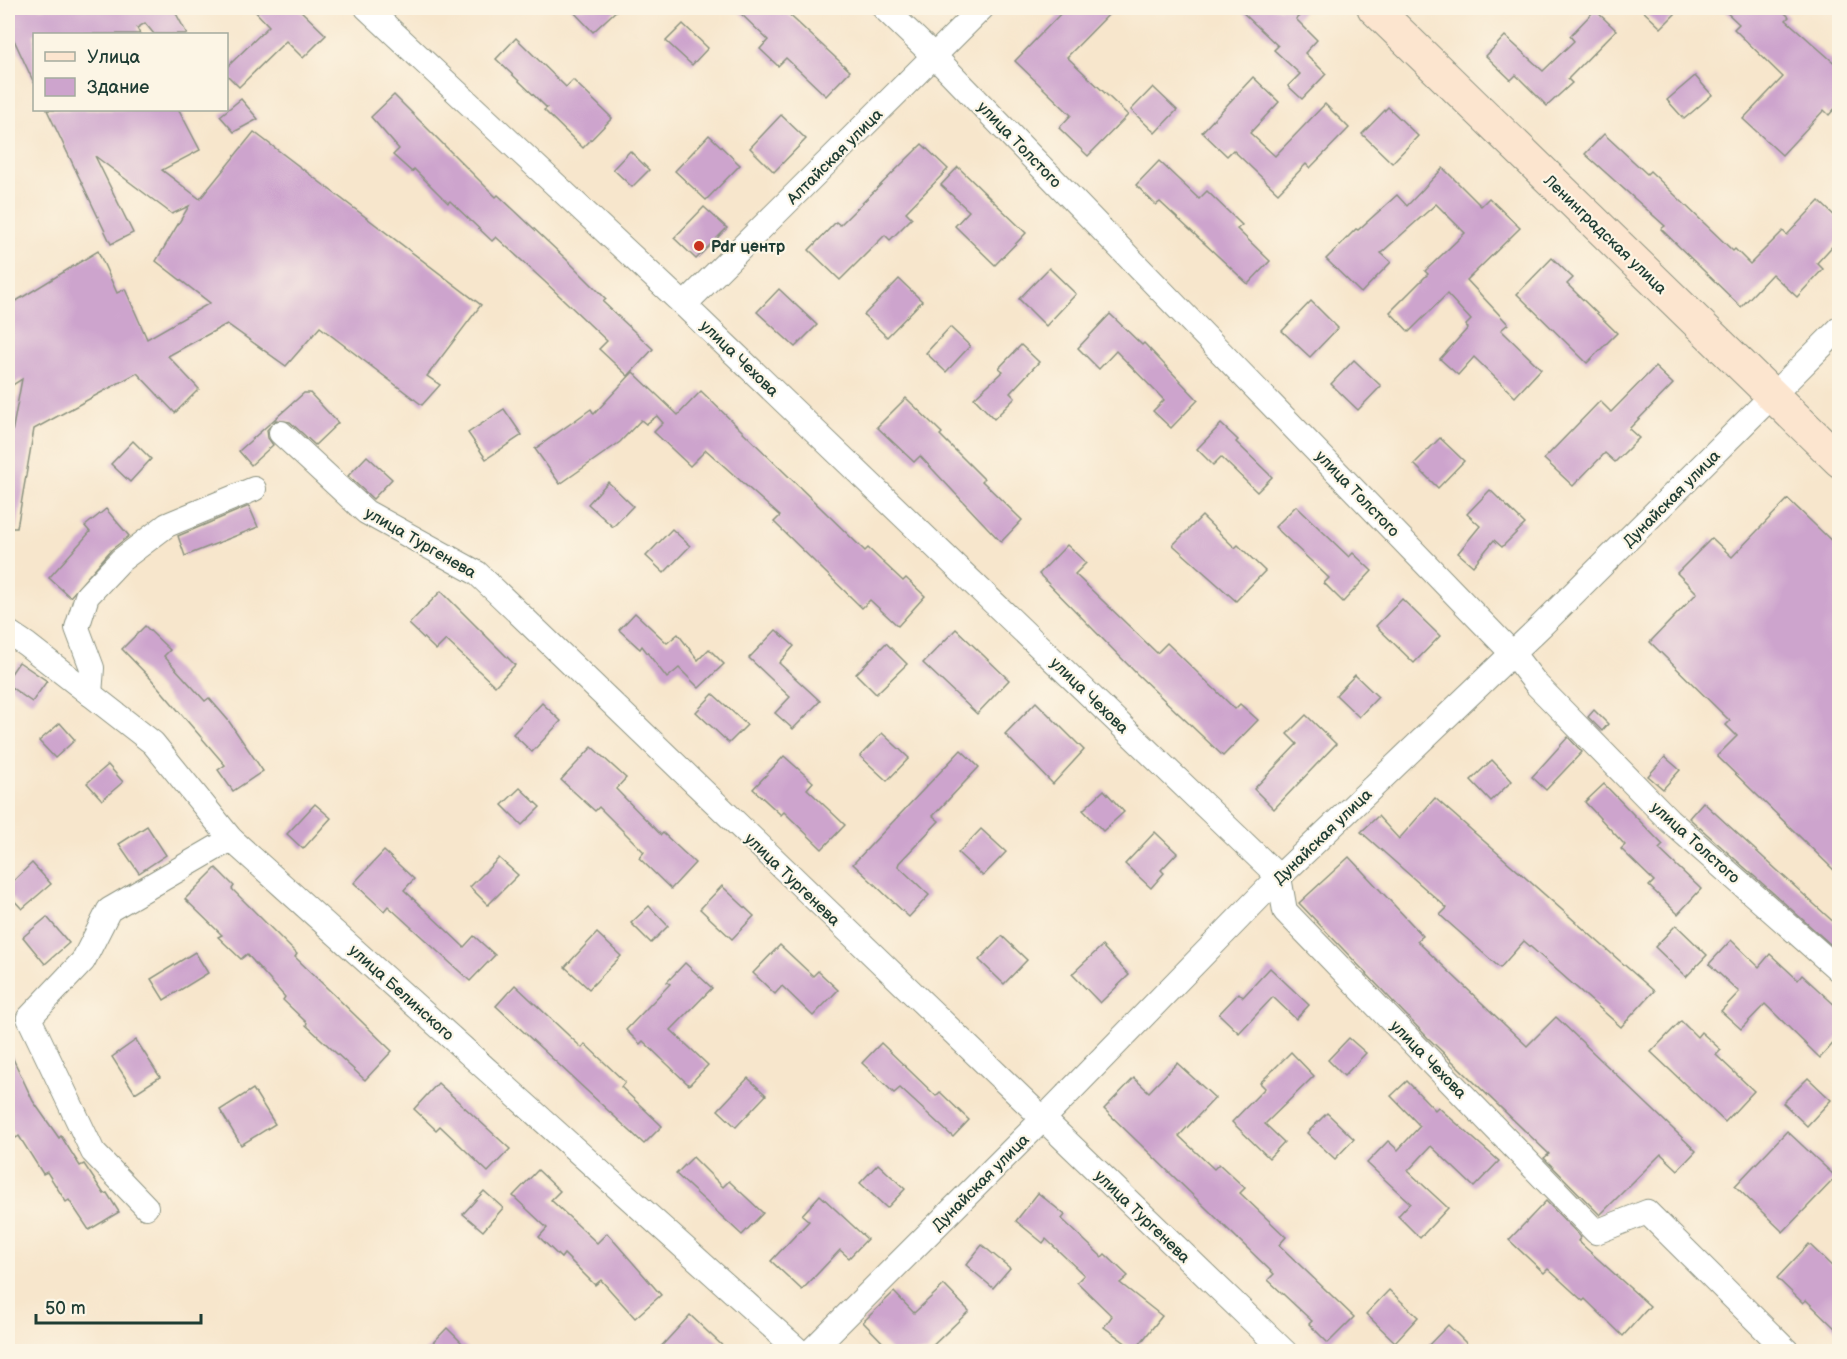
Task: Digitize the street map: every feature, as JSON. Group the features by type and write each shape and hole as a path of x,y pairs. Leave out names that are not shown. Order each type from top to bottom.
{"street":[{"name":"улица Чехова","path":"367,8 684,305 1279,877 1285,911 1596,1232 1647,1212 1788,1352"},
{"name":"улица Толстого","path":"884,8 934,56 1513,654 1537,685 1668,820 1839,971"},
{"name":"Алтайская улица","path":"684,305 982,8"},
{"name":"Ленинградская улица","path":"1374,8 1839,460"},
{"name":"Дунайская улица","path":"810,1352 1042,1120 1279,877 1513,654 1773,397 1839,328"},
{"name":"улица Тургенева","path":"281,433 366,512 477,573 1042,1120 1286,1352"},
{"path":"90,693 92,668 76,628 87,596 121,560 167,525 254,489"},
{"name":"улица Белинского","path":"8,632 153,743 231,839 800,1352"},
{"path":"146,1208 93,1152 29,1018 83,961 109,910 231,839"}],"building":[{"path":"8,8 173,8 186,33 153,33 145,23 137,28 140,33 33,33 33,81 8,27"},
{"path":"252,8 298,8 326,35 303,58 286,41 239,87 228,76 228,66 269,26"},
{"path":"570,8 619,8 593,32"},
{"path":"735,8 782,8 850,71 826,96 786,58 778,66 760,49 768,40"},
{"path":"1066,8 1115,8 1067,57 1128,115 1088,156 1059,128 1071,115 1015,61"},
{"path":"1238,8 1307,8 1296,19 1317,40 1305,53 1326,74 1302,99 1288,86 1300,74 1274,50 1278,46"},
{"path":"1640,8 1681,8 1661,28"},
{"path":"1722,8 1780,8 1789,17 1786,20 1839,67 1839,104 1829,115 1824,110 1782,155 1743,119 1783,77 1734,29 1739,24"},
{"path":"1595,10 1616,30 1568,79 1572,83 1547,106 1516,75 1511,80 1486,56 1505,36 1543,71 1574,41 1570,36"},
{"path":"683,24 708,48 692,65 666,41"},
{"path":"516,38 566,87 573,80 612,118 583,148 544,110 547,108 496,59"},
{"path":"1695,76 1712,95 1684,119 1667,100"},
{"path":"1253,77 1279,102 1250,133 1275,156 1325,104 1349,128 1310,168 1306,164 1278,193 1233,150 1227,156 1202,132"},
{"path":"1153,87 1177,110 1155,133 1131,110"},
{"path":"394,95 496,197 498,195 565,258 606,299 603,302 653,349 628,376 599,349 607,341 544,281 496,237 492,241 450,201 448,203 414,169 412,172 393,155 399,149 371,117"},
{"path":"241,99 258,119 234,132 220,116"},
{"path":"1388,107 1418,136 1392,163 1362,134"},
{"path":"47,111 180,111 200,150 162,170 200,199 254,132 481,305 427,376 440,385 422,405 320,327 286,366 227,324 168,356 199,389 175,413 137,373 34,429 17,528 8,528 8,454 22,379 8,388 8,306 98,251 117,293 125,289 147,339 210,303 156,261 189,206 172,214 95,156 133,233 111,244"},
{"path":"781,115 806,139 774,172 750,148"},
{"path":"1604,134 1647,174 1650,171 1733,251 1735,249 1750,264 1783,231 1787,235 1819,201 1839,220 1839,239 1817,263 1823,269 1797,297 1772,274 1741,307 1661,229 1665,226 1585,154"},
{"path":"709,135 740,165 706,200 675,171"},
{"path":"922,144 948,169 906,212 912,218 890,240 885,235 840,280 809,250 836,222 840,225"},
{"path":"630,151 649,170 632,187 613,169"},
{"path":"1159,161 1199,199 1207,191 1242,225 1237,229 1270,261 1248,284 1160,202 1156,205 1136,185"},
{"path":"958,167 1026,233 995,265 955,226 969,211 941,185"},
{"path":"1443,168 1481,206 1489,198 1520,228 1467,280 1508,324 1501,330 1541,369 1515,397 1474,357 1458,375 1440,359 1468,328 1466,325 1471,320 1447,294 1409,332 1390,312 1428,274 1425,271 1465,233 1436,204 1381,253 1391,262 1361,293 1326,259 1356,229 1358,230 1397,195 1407,206"},
{"path":"704,207 727,228 696,259 674,238"},
{"path":"1552,258 1573,278 1567,284 1617,333 1587,363 1517,294"},
{"path":"1049,268 1076,294 1046,326 1019,299"},
{"path":"899,279 922,301 887,337 864,315"},
{"path":"779,289 817,325 795,347 757,312"},
{"path":"1311,301 1338,328 1310,357 1282,331"},
{"path":"1110,314 1142,345 1144,343 1198,400 1171,428 1153,411 1164,400 1116,351 1099,369 1078,348"},
{"path":"950,327 970,346 946,372 926,353"},
{"path":"1021,345 1039,362 1010,393 1015,398 994,419 974,398 1003,371 999,368"},
{"path":"1354,360 1381,386 1358,410 1331,384"},
{"path":"1655,367 1673,384 1629,429 1639,438 1615,462 1605,453 1573,486 1544,459 1600,401 1611,412"},
{"path":"633,372 678,415 701,391 865,551 868,548 903,581 906,578 925,596 898,626 870,600 862,608 774,522 780,516 706,450 690,466 654,432 663,423 657,416 646,424 641,420 620,442 560,484 535,449 591,409 594,414"},
{"path":"304,393 310,393 338,423 315,445 290,422 276,420 267,430 268,438 273,445 251,465 239,451"},
{"path":"906,398 942,433 940,435 984,479 982,481 1022,520 1001,542 920,456 914,462 877,427"},
{"path":"504,409 522,435 486,459 468,433"},
{"path":"1221,424 1272,477 1257,492 1221,457 1213,465 1197,449"},
{"path":"1440,438 1464,461 1438,488 1414,464"},
{"path":"133,441 151,459 130,482 111,464"},
{"path":"367,456 392,479 373,499 348,476"},
{"path":"608,482 633,506 613,527 588,504"},
{"path":"1490,490 1525,524 1502,547 1494,540 1473,566 1458,553 1480,526 1467,514"},
{"path":"1788,499 1839,548 1839,875 1717,756 1737,736 1726,725 1730,721 1650,642 1697,593 1677,573 1712,538 1732,557"},
{"path":"249,506 258,527 185,556 178,536"},
{"path":"1296,506 1349,557 1353,553 1372,571 1343,602 1324,583 1329,578 1275,527"},
{"path":"106,509 129,536 111,550 70,597 49,578 90,532 85,526"},
{"path":"1202,516 1235,548 1238,545 1265,571 1236,601 1173,545"},
{"path":"672,529 690,546 664,573 646,556"},
{"path":"1067,545 1086,563 1075,574 1157,653 1167,643 1235,709 1240,704 1258,720 1223,756 1137,674 1039,574"},
{"path":"441,591 515,665 495,686 446,640 436,650 409,624"},
{"path":"1402,599 1440,636 1414,663 1376,626"},
{"path":"635,613 667,643 678,634 698,660 709,649 724,664 699,688 679,668 667,678 642,646 640,649 619,630"},
{"path":"145,626 170,650 164,656 205,701 209,698 228,720 263,771 233,791 218,770 225,765 152,680 122,649"},
{"path":"956,629 1009,680 977,714 923,663"},
{"path":"776,630 794,646 779,663 820,701 793,729 775,713 790,697 749,658"},
{"path":"886,643 907,664 876,694 856,674"},
{"path":"19,662 47,681 32,702 8,685 8,678"},
{"path":"1355,675 1378,697 1359,717 1336,695"},
{"path":"713,694 747,725 729,743 696,712"},
{"path":"1036,702 1084,750 1053,784 1005,734"},
{"path":"542,703 561,721 532,752 513,734"},
{"path":"1594,710 1608,724 1602,731 1588,717"},
{"path":"1306,715 1336,744 1274,809 1254,789 1297,744 1287,734"},
{"path":"60,723 75,740 55,758 39,741"},
{"path":"882,733 909,758 887,781 860,756"},
{"path":"1568,737 1582,752 1546,790 1532,777"},
{"path":"592,747 626,778 616,789 661,835 663,833 695,863 671,889 639,858 644,852 599,807 595,811 561,780"},
{"path":"961,750 979,767 933,816 939,821 898,866 929,895 909,917 853,864"},
{"path":"784,756 813,782 807,789 845,825 822,849 784,812 781,815 753,789"},
{"path":"1665,757 1680,770 1663,789 1648,776"},
{"path":"1492,760 1512,781 1491,801 1471,780"},
{"path":"108,765 123,782 102,800 87,783"},
{"path":"1604,784 1663,845 1659,849 1701,889 1678,914 1649,886 1654,881 1621,849 1625,845 1585,802"},
{"path":"520,788 540,807 522,825 502,805"},
{"path":"1104,790 1124,812 1103,831 1083,810"},
{"path":"1435,798 1654,991 1621,1027 1524,941 1500,968 1440,915 1447,908 1361,832 1378,816 1399,839"},
{"path":"1703,802 1839,927 1839,952 1689,818"},
{"path":"315,804 331,818 303,849 287,834"},
{"path":"147,826 166,855 139,873 119,844"},
{"path":"981,829 1006,852 983,876 958,853"},
{"path":"1155,832 1177,853 1161,870 1164,873 1151,888 1125,864"},
{"path":"384,851 414,879 404,890 464,947 474,936 495,955 470,981 388,906 384,911 354,883"},
{"path":"1349,857 1423,936 1417,941 1527,1046 1556,1017 1696,1151 1678,1170 1661,1154 1600,1215 1544,1158 1549,1154 1428,1038 1299,903"},
{"path":"499,858 518,875 488,905 470,887"},
{"path":"32,863 51,884 22,909 8,894 8,886"},
{"path":"216,868 234,886 232,889 297,954 295,957 392,1051 365,1080 306,1025 307,1023 283,1000 285,997 247,954 241,959 218,937 222,935 185,899"},
{"path":"722,886 754,916 732,939 700,909"},
{"path":"649,906 668,926 651,943 631,923"},
{"path":"47,917 69,943 45,964 23,937"},
{"path":"1676,925 1707,955 1686,977 1655,947"},
{"path":"597,933 621,956 589,989 565,967"},
{"path":"1002,936 1027,960 1004,984 979,960"},
{"path":"1731,940 1759,967 1770,954 1798,980 1802,975 1839,1009 1839,1037 1820,1058 1765,1004 1741,1029 1721,1011 1739,992 1709,964"},
{"path":"780,945 813,976 818,971 838,990 813,1016 782,986 775,994 753,973"},
{"path":"1102,946 1129,975 1100,1003 1072,974"},
{"path":"195,952 208,973 164,1000 151,979"},
{"path":"685,963 712,988 671,1030 708,1065 689,1085 643,1041 640,1044 626,1030 670,984 667,982"},
{"path":"1270,968 1309,1005 1296,1019 1273,997 1239,1033 1219,1014 1239,993 1243,997"},
{"path":"515,985 582,1048 585,1044 625,1082 621,1087 662,1126 644,1144 496,1006"},
{"path":"1681,1021 1697,1037 1701,1032 1721,1050 1716,1055 1754,1091 1725,1122 1651,1052"},
{"path":"1349,1038 1366,1053 1344,1076 1328,1060"},
{"path":"136,1040 160,1077 135,1093 112,1057"},
{"path":"881,1043 936,1096 940,1092 969,1120 953,1137 900,1088 894,1093 862,1063"},
{"path":"8,1048 33,1101 59,1138 61,1136 80,1166 84,1164 119,1212 89,1230 69,1200 66,1202 47,1172 43,1174 19,1136 16,1138 8,1124"},
{"path":"1291,1052 1314,1076 1265,1124 1284,1142 1269,1158 1232,1122 1265,1088 1260,1083"},
{"path":"1177,1063 1215,1098 1179,1136 1214,1169 1219,1164 1245,1188 1240,1193 1286,1237 1279,1245 1354,1317 1328,1343 1309,1324 1312,1321 1268,1280 1274,1274 1104,1109 1134,1078 1149,1092"},
{"path":"748,1078 766,1095 736,1127 718,1110"},
{"path":"1808,1078 1831,1100 1807,1126 1783,1103"},
{"path":"1407,1081 1435,1110 1438,1107 1499,1161 1474,1187 1431,1146 1408,1171 1448,1208 1420,1238 1398,1216 1410,1203 1367,1163 1388,1141 1398,1150 1420,1126 1391,1096"},
{"path":"438,1083 510,1149 488,1172 440,1126 436,1130 414,1109"},
{"path":"253,1089 275,1124 241,1145 220,1110"},
{"path":"1327,1113 1354,1139 1335,1159 1307,1133"},
{"path":"1787,1131 1836,1177 1783,1232 1735,1186"},
{"path":"693,1157 723,1187 729,1181 763,1213 742,1235 676,1174"},
{"path":"878,1164 905,1189 887,1208 860,1183"},
{"path":"538,1170 560,1191 551,1200 597,1243 607,1233 661,1295 635,1318 601,1280 595,1285 564,1254 561,1258 539,1237 547,1228 513,1196"},
{"path":"484,1191 503,1208 483,1231 463,1214"},
{"path":"1038,1193 1065,1215 1062,1219 1102,1257 1105,1254 1128,1276 1120,1283 1162,1316 1135,1350 1104,1327 1112,1316 1077,1282 1084,1275 1046,1239 1043,1243 1016,1221"},
{"path":"820,1195 867,1239 849,1258 840,1250 802,1290 771,1261 809,1221 802,1215"},
{"path":"1546,1201 1581,1237 1578,1241 1650,1306 1623,1336 1585,1299 1583,1301 1548,1269 1544,1273 1509,1240"},
{"path":"1809,1244 1839,1273 1839,1332 1806,1300 1803,1303 1777,1278"},
{"path":"982,1245 1010,1268 993,1288 966,1265"},
{"path":"944,1285 969,1311 926,1352 892,1352 863,1322 894,1292 914,1313"},
{"path":"1389,1290 1418,1317 1395,1342 1366,1314"},
{"path":"690,1315 729,1352 656,1352"},
{"path":"1448,1325 1475,1352 1422,1352"},
{"path":"447,1328 471,1352 424,1352"}],"place":[{"name":"Pdr центр","path":"699,246"}]}
